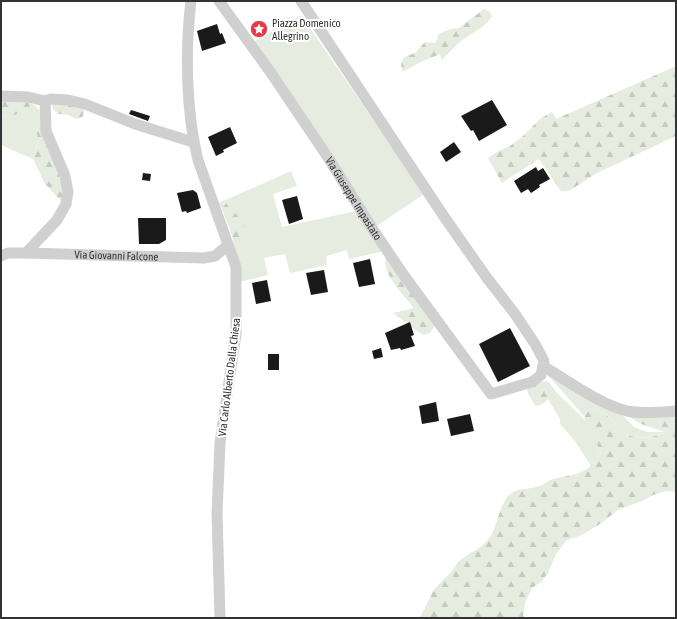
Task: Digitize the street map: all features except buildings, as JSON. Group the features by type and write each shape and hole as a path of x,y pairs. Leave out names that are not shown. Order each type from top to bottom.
{"street":[{"name":"Via Carlo Alberto Dalla Chiesa","path":"191,1 188,58 188,101 193,142 236,267 236,334 220,444 217,513 220,618"},
{"name":"Via Giuseppe Impastato","path":"220,1 267,67 403,274 491,394 532,382 541,375 543,366"},
{"path":"301,1 445,218 531,338 544,361 543,366 600,400 617,408 636,412 676,411"},
{"path":"1,96 45,101 51,99 68,100 85,104 135,124 193,142"},
{"path":"26,253 57,220 66,204 68,192 65,176 46,131 45,101"},
{"name":"Via Giovanni Falcone","path":"1,256 8,253 26,253 204,258 215,256 228,245"}],"green space":[{"path":"484,9 489,11 492,16 489,20 482,27 460,42 442,60 440,54 402,72 401,64 404,57 415,53 425,42 435,43 438,34 451,29 459,28"},
{"path":"301,15 424,194 375,227 252,43"},
{"path":"676,66 676,136 595,174 569,191 561,191 539,159 502,183 488,158 510,146 522,137 541,118 552,112 556,119"},
{"path":"1,98 31,103 26,112 13,116 1,116"},
{"path":"52,102 85,107 83,116 75,119 69,115 58,114 53,109"},
{"path":"31,103 39,109 41,119 39,137 33,159 1,145 1,116 13,116 26,112"},
{"path":"39,123 44,124 66,189 62,202 45,184 33,159 38,141 36,127"},
{"path":"291,171 297,186 273,194 282,227 356,211 384,251 349,259 347,250 326,256 327,265 290,273 285,254 264,258 268,275 239,282 234,241 228,222 219,203"},
{"path":"241,198 243,202 234,209 234,212 245,224 243,233 240,237 233,238 222,209 230,201"},
{"path":"386,259 390,259 433,320 434,327 430,333 424,335 393,313 414,308 390,277 385,264"},
{"path":"548,375 618,411 634,427 647,432 666,432 655,436 637,437 626,434 620,430 610,417 600,411 589,409 584,416"},
{"path":"540,382 549,382 557,393 586,421 601,453 591,466 575,441 560,424 560,419 548,399 550,396"},
{"path":"540,382 547,383 551,391 549,398 544,403 536,406 528,394 527,389"},
{"path":"589,409 600,411 609,417 620,430 626,434 643,438 666,432 651,428 628,416 676,412 676,492 666,491 653,495 618,510 603,522 582,535 567,540 556,554 548,573 541,582 532,588 525,603 523,616 525,618 419,618 433,591 453,570 458,562 483,545 490,537 502,506 509,495 516,491 542,485 550,480 579,473 595,461 601,453 584,417"}],"place":[{"name":"Piazza Domenico Allegrino","path":"259,29"}]}
